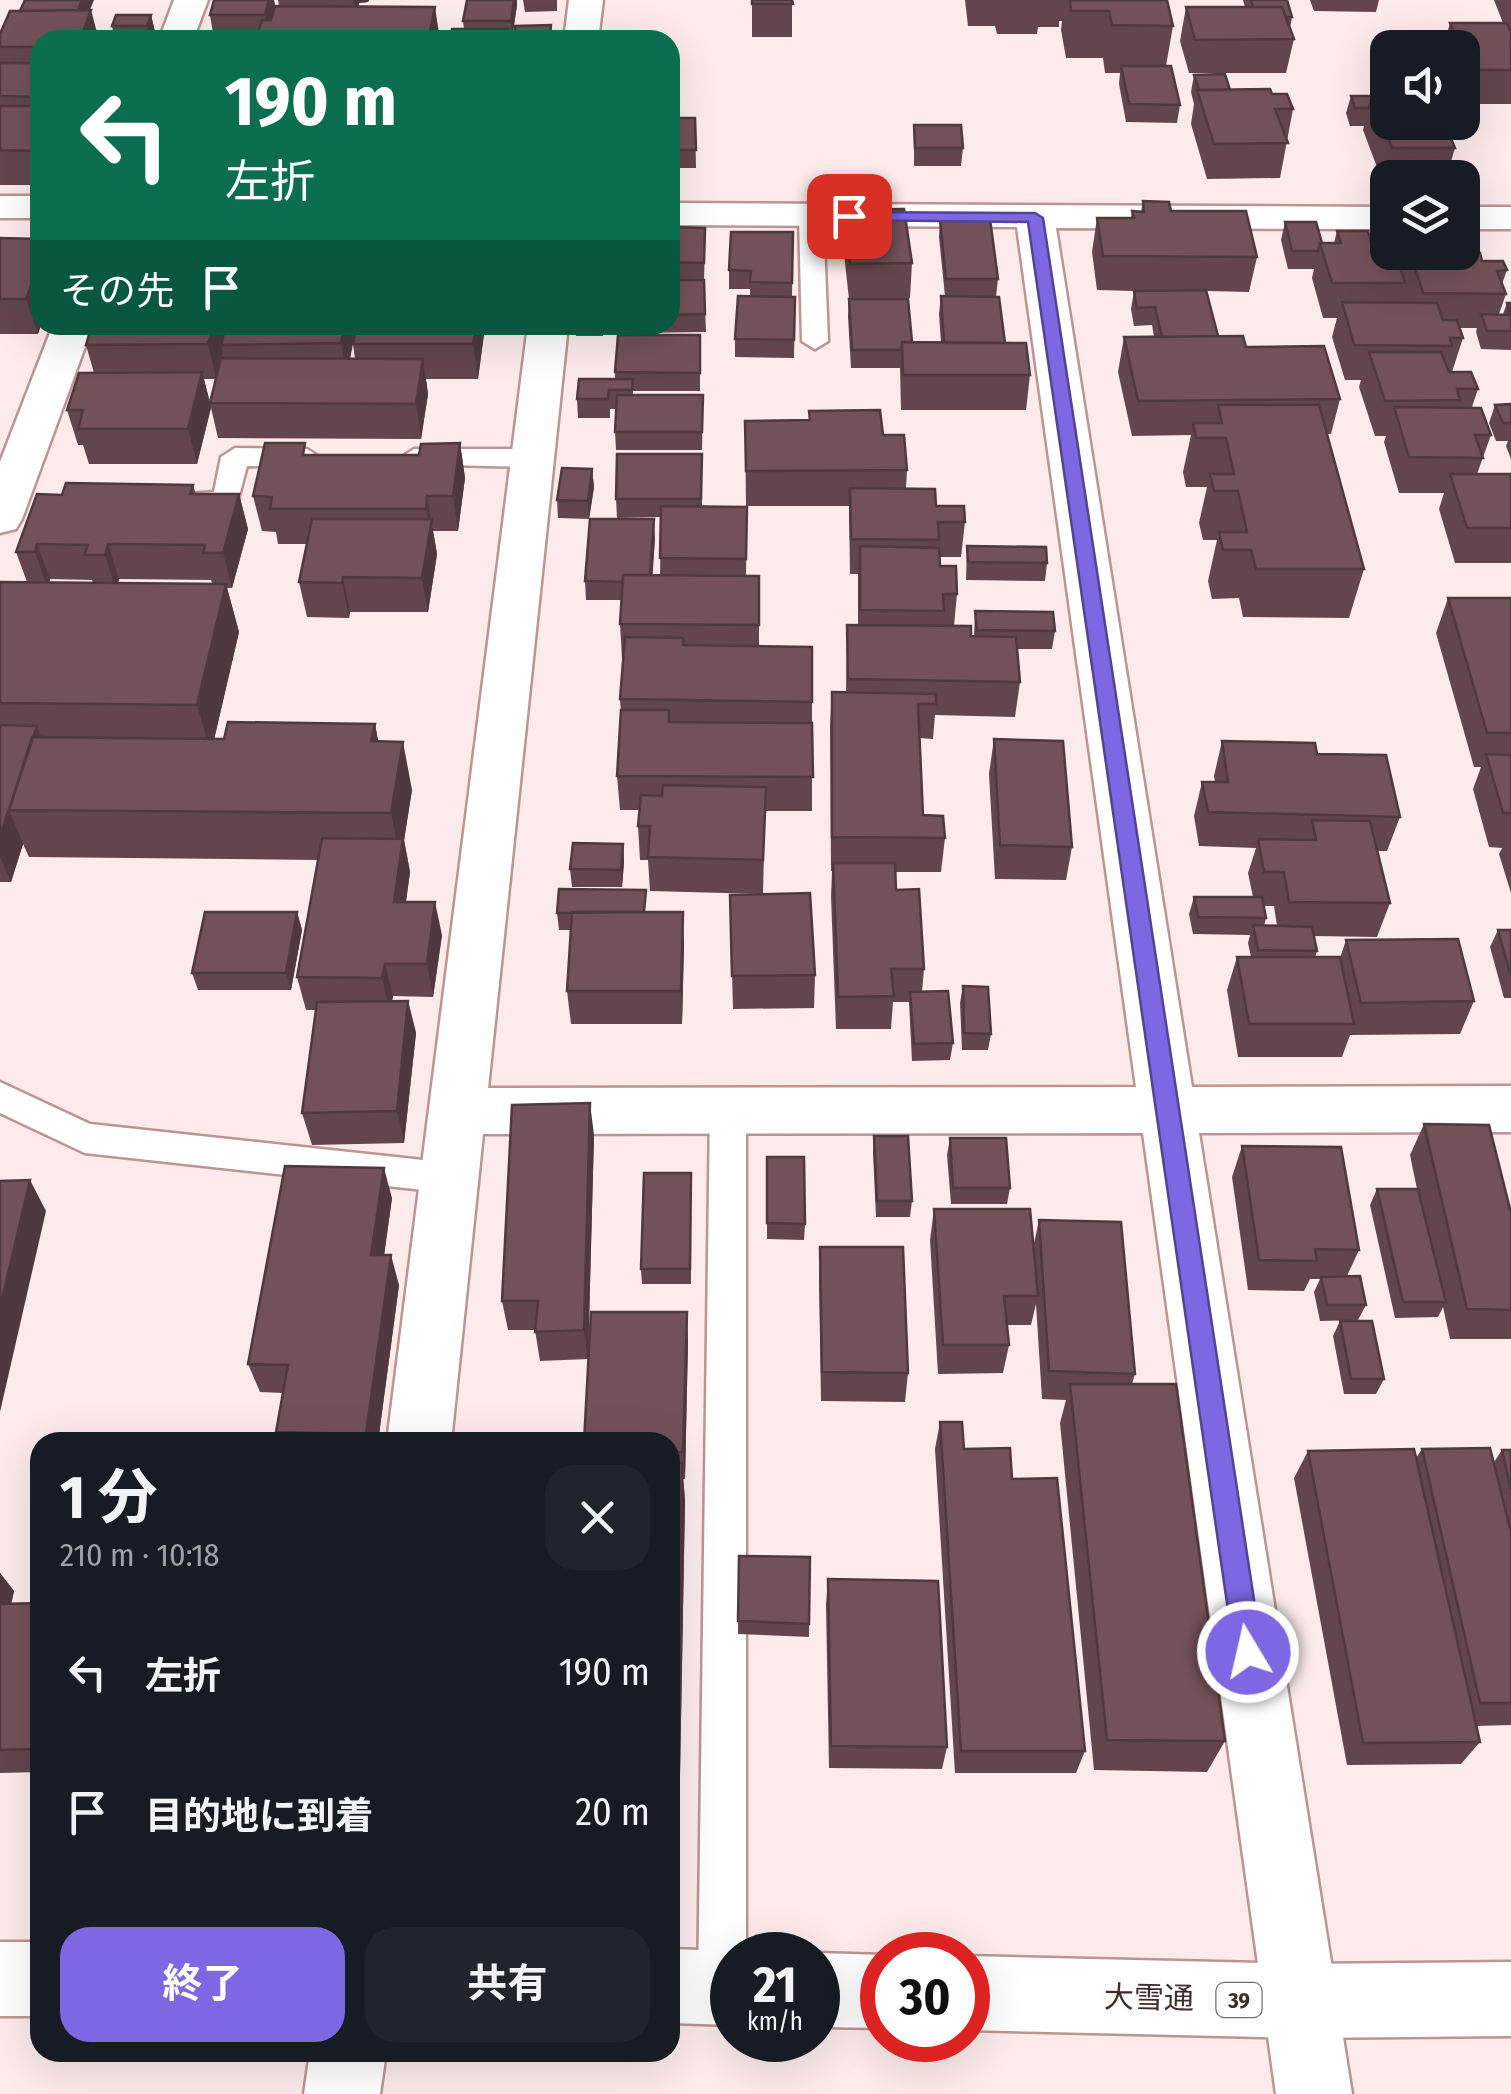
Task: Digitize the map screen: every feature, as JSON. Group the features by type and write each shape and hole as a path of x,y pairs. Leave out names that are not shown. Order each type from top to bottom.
{"main road":[{"path":"180,30 191,0"},
{"path":"582,30 586,0"},
{"path":"0,206 30,207"},
{"path":"680,214 1370,218"},
{"path":"1035,218 1314,2094"},
{"path":"1480,218 1511,218"},
{"path":"12,506 70,335"},
{"path":"420,1432 547,335"},
{"path":"459,1111 1511,1109"},
{"path":"0,1979 30,1978"},
{"name":"大雪通","path":"990,1994 1301,2001 1511,2000"},
{"path":"342,2094 347,2062"}],"lane":[{"path":"811,215 816,342"},
{"path":"166,500 226,501 235,458 334,458"},
{"path":"394,458 533,458"},
{"path":"0,1096 85,1138 451,1178"},
{"path":"708,1987 728,1110"}],"building":[{"path":"25,0 82,0 78,10 20,11"},
{"path":"214,0 269,0 265,15 210,15"},
{"path":"467,0 514,0 511,21 463,21"},
{"path":"752,0 792,0 793,4 752,4"},
{"path":"1070,0 1167,0 1173,26 1112,25 1109,11 1071,11"},
{"path":"1251,0 1287,0 1292,17 1286,17 1282,7 1253,7"},
{"path":"275,6 435,7 430,30 259,30 262,20 271,20"},
{"path":"1186,7 1282,7 1294,39 1195,40"},
{"path":"91,10 84,30 30,30 30,47 0,47 0,34 10,11"},
{"path":"116,15 151,15 147,26 112,26"},
{"path":"1450,23 1507,23 1511,33 1511,70 1480,70 1480,30 1453,30"},
{"path":"551,25 551,30 515,30 515,26"},
{"path":"0,63 30,63 30,97 0,96"},
{"path":"1121,66 1171,66 1180,105 1129,104"},
{"path":"1225,74 1230,90 1199,90 1194,75"},
{"path":"1270,89 1272,94 1287,94 1293,109 1275,109 1288,143 1214,144 1197,90"},
{"path":"1351,96 1370,96 1369,108 1355,108"},
{"path":"0,106 30,106 30,151 0,150"},
{"path":"680,118 695,118 696,150 680,150"},
{"path":"914,125 961,125 963,148 915,148"},
{"path":"1389,140 1452,140 1455,148 1392,148"},
{"path":"1143,201 1169,202 1171,211 1246,211 1257,257 1103,256 1097,218 1134,218 1132,211 1144,212"},
{"path":"904,209 912,263 850,264 844,210"},
{"path":"940,219 990,219 998,279 946,279"},
{"path":"1285,222 1316,222 1322,243 1318,251 1292,251"},
{"path":"680,227 705,228 704,263 680,262"},
{"path":"1337,231 1368,231 1370,270 1401,270 1405,283 1332,283 1320,243 1341,243"},
{"path":"731,232 793,232 792,283 750,282 751,271 729,270"},
{"path":"0,238 30,239 30,288 26,299 0,299"},
{"path":"1480,253 1482,261 1503,261 1507,270 1497,271 1506,294 1423,293 1416,270 1480,270"},
{"path":"680,280 704,280 705,314 680,315"},
{"path":"1206,290 1218,336 1162,337 1155,307 1137,308 1134,291"},
{"path":"738,296 795,297 794,340 735,339"},
{"path":"941,296 999,297 1005,343 944,343"},
{"path":"849,299 908,299 912,342 902,342 901,350 852,350"},
{"path":"1342,302 1437,303 1443,320 1457,320 1463,338 1450,338 1452,346 1354,345"},
{"path":"1507,303 1511,303 1511,331 1487,331 1481,314 1510,315"},
{"path":"89,335 210,335 208,344 86,345"},
{"path":"224,335 342,335 341,343 221,345"},
{"path":"354,335 474,335 473,344 353,344"},
{"path":"618,335 700,335 700,373 615,372"},
{"path":"1243,336 1246,347 1324,346 1340,399 1138,401 1124,337"},
{"path":"902,342 1026,343 1030,375 903,375"},
{"path":"1369,352 1441,352 1449,372 1471,372 1478,389 1457,389 1460,400 1385,401"},
{"path":"221,358 423,359 416,404 210,403"},
{"path":"202,372 188,429 78,429 83,410 67,410 79,373"},
{"path":"579,379 633,379 632,390 609,390 608,399 577,399"},
{"path":"617,395 703,395 702,432 615,432"},
{"path":"1511,404 1511,423 1503,423 1495,405"},
{"path":"1218,405 1319,405 1364,569 1256,569 1251,550 1223,550 1219,532 1247,532 1238,491 1214,491 1210,474 1234,474 1226,438 1196,438 1193,423 1222,423"},
{"path":"1394,407 1481,408 1491,435 1475,435 1483,458 1409,457"},
{"path":"880,410 883,435 904,435 907,470 746,471 745,421 810,420 809,411"},
{"path":"265,443 305,443 303,455 419,455 421,444 460,443 453,496 427,496 426,509 270,509 272,497 253,496"},
{"path":"617,454 702,454 701,499 616,499"},
{"path":"562,468 592,469 588,501 557,500"},
{"path":"1450,474 1511,474 1511,528 1467,528"},
{"path":"66,483 193,485 190,494 239,494 223,553 203,553 205,545 108,544 105,555 84,555 88,545 37,544 35,552 16,552 37,494 62,495"},
{"path":"850,488 935,489 936,506 964,506 965,522 938,522 939,540 851,539"},
{"path":"661,506 747,507 746,559 660,558"},
{"path":"312,519 432,519 422,578 343,577 342,583 299,582"},
{"path":"590,519 654,519 650,575 623,575 623,582 585,581"},
{"path":"860,546 939,548 940,566 956,566 957,594 943,594 944,611 860,610"},
{"path":"967,546 1046,547 1047,563 968,562"},
{"path":"623,575 759,576 759,625 620,624"},
{"path":"0,582 226,584 197,705 0,703"},
{"path":"1448,598 1511,598 1511,733 1487,733"},
{"path":"975,611 1053,612 1055,631 977,630"},
{"path":"847,625 971,626 971,636 1016,637 1020,682 848,679"},
{"path":"625,637 683,638 683,645 812,647 812,702 620,699"},
{"path":"832,692 936,694 936,704 918,704 923,815 943,816 945,838 832,837"},
{"path":"621,710 669,710 669,722 812,723 813,777 617,776"},
{"path":"228,722 375,724 371,741 403,742 391,813 9,810 32,737 224,739"},
{"path":"0,725 37,726 0,836"},
{"path":"994,739 1063,741 1072,847 1000,845"},
{"path":"1222,741 1315,743 1317,754 1386,755 1400,817 1208,812 1202,782 1228,782"},
{"path":"1486,754 1511,755 1511,813 1503,813"},
{"path":"663,785 766,787 763,860 648,857 650,826 638,826 641,795 662,796"},
{"path":"1312,820 1370,821 1390,903 1289,902 1284,872 1264,872 1258,839 1316,840"},
{"path":"322,838 403,839 394,902 435,902 427,964 385,964 382,978 297,977"},
{"path":"573,843 623,844 621,870 570,869"},
{"path":"833,863 895,863 896,890 919,889 924,969 891,969 894,996 838,997"},
{"path":"559,889 646,890 644,912 557,913"},
{"path":"810,893 815,975 732,976 730,895"},
{"path":"1194,897 1262,897 1266,918 1198,917"},
{"path":"205,912 297,912 286,973 192,973"},
{"path":"572,912 683,912 681,991 567,991"},
{"path":"1253,925 1312,927 1317,951 1258,950"},
{"path":"1498,930 1511,930 1511,976"},
{"path":"1458,939 1474,1001 1361,1003 1346,940"},
{"path":"1237,957 1340,957 1354,1024 1249,1024"},
{"path":"963,986 988,987 991,1034 964,1033"},
{"path":"948,991 953,1043 914,1044 910,992"},
{"path":"408,1001 397,1111 302,1113 317,1002"},
{"path":"590,1103 584,1330 535,1332 538,1301 502,1301 512,1105"},
{"path":"1424,1124 1489,1125 1511,1213 1511,1310 1467,1309"},
{"path":"874,1136 908,1136 912,1201 877,1201"},
{"path":"950,1138 1006,1138 1010,1188 953,1188"},
{"path":"1242,1146 1341,1147 1359,1250 1315,1249 1317,1261 1259,1260"},
{"path":"767,1157 804,1157 805,1224 767,1223"},
{"path":"285,1166 384,1168 371,1255 391,1255 366,1432 276,1432 288,1365 248,1364"},
{"path":"644,1173 691,1173 690,1269 641,1269"},
{"path":"30,1180 0,1308 0,1181"},
{"path":"1377,1189 1418,1189 1446,1302 1403,1302"},
{"path":"934,1209 1030,1209 1038,1296 1004,1296 1009,1345 943,1345"},
{"path":"1039,1220 1121,1222 1135,1374 1049,1371"},
{"path":"820,1247 903,1247 908,1373 822,1372"},
{"path":"1360,1276 1366,1305 1327,1305 1321,1277"},
{"path":"591,1312 687,1312 683,1452 680,1432 585,1432"},
{"path":"1340,1321 1372,1321 1384,1379 1351,1379"},
{"path":"1070,1384 1176,1384 1225,1741 1107,1740"},
{"path":"940,1422 962,1422 964,1449 1010,1448 1012,1479 1057,1478 1085,1751 961,1751"},
{"path":"1490,1448 1511,1532 1511,1703 1480,1703 1422,1449"},
{"path":"1414,1449 1480,1742 1363,1743 1308,1451"},
{"path":"1502,1450 1511,1450 1511,1490"},
{"path":"680,1463 682,1463 680,1576"},
{"path":"739,1556 810,1557 809,1624 738,1621"},
{"path":"828,1579 938,1581 947,1747 831,1746"},
{"path":"30,1603 30,1749 0,1750 0,1604"}],"route":[{"path":"849,216 1035,218 1248,1652"}]}
